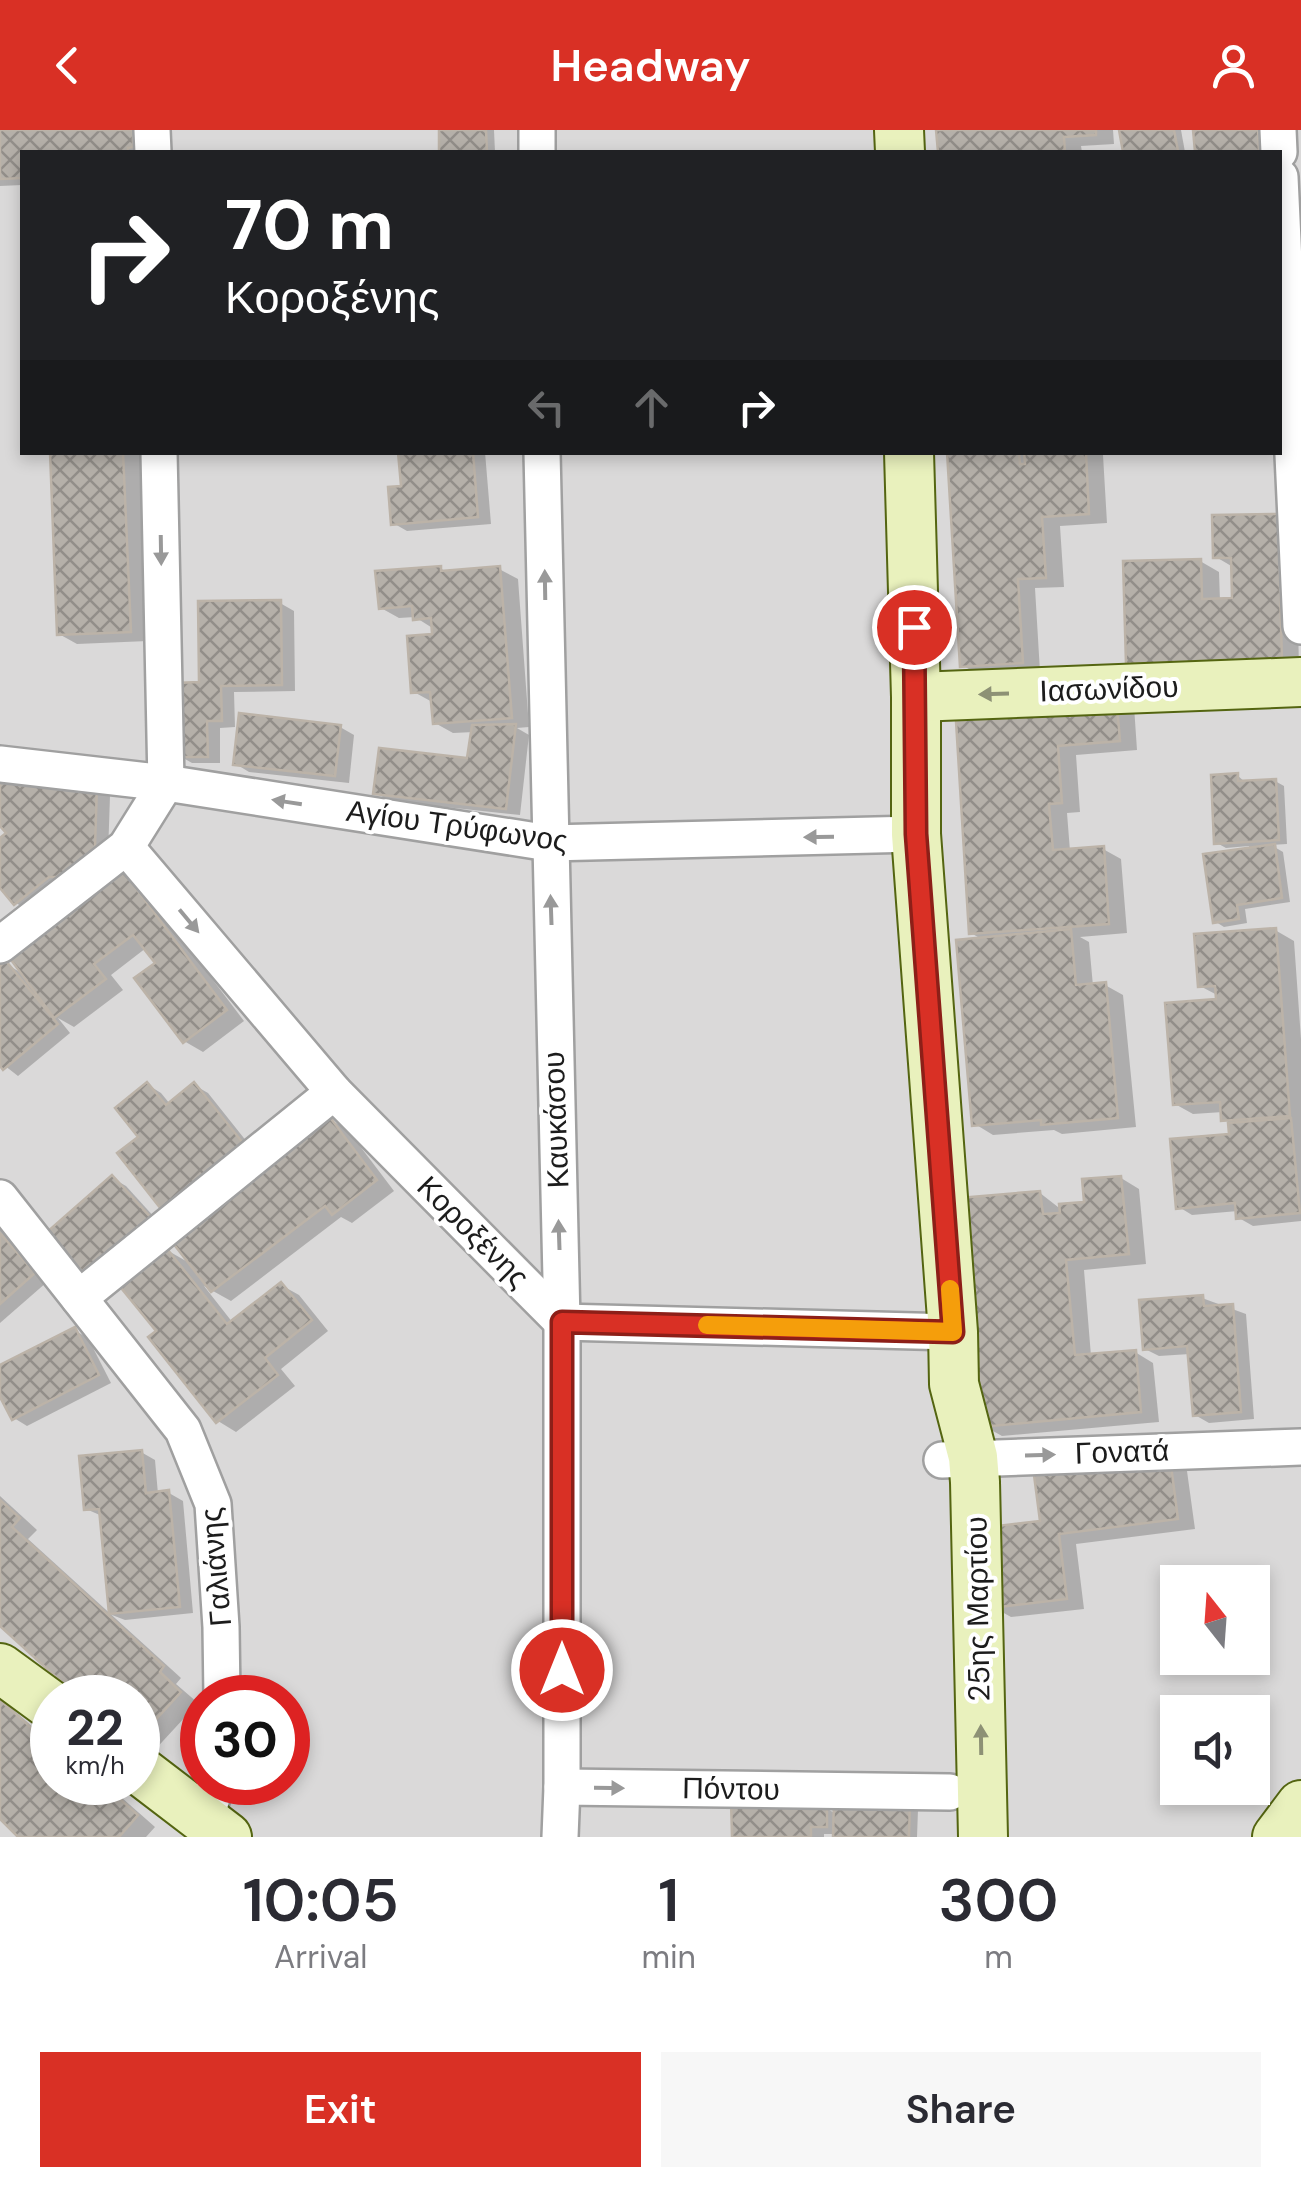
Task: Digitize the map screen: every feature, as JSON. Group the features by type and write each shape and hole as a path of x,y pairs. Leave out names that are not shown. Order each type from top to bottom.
{"main road":[{"name":"25ης Μαρτίου","path":"909,455 916,834 953,1332 954,1384 944,1430 958,1458 983,1837"},
{"name":"Ιασωνίδου","path":"916,697 1301,682"},
{"name":"25ης Μαρτίου","path":"951,1814 958,1458"},
{"path":"0,1668 30,1690"},
{"path":"160,1784 210,1819"},
{"path":"1277,1837 1301,1805"}],"street":[{"path":"1282,220 1301,626"},
{"path":"0,945 126,847 166,783 159,455"},
{"name":"Καυκάσου","path":"542,455 562,1322 562,1787"},
{"name":"Αγίου Τρύφωνος","path":"0,764 166,783 549,844 916,834"},
{"name":"Κοροξένης","path":"126,847 334,1092 562,1322"},
{"path":"79,1298 334,1092"},
{"name":"Γαλιάνης","path":"0,1198 183,1430 213,1504 222,1675"},
{"path":"562,1322 953,1332"},
{"name":"Γονατά","path":"958,1458 1301,1447"},
{"path":"560,1837 562,1787"},
{"name":"Πόντου","path":"562,1787 951,1814"}],"shaded area":[{"path":"0,130 1301,130 1301,1837 0,1837"}],"building":[{"path":"0,130 133,130 133,147 128,150 20,150 20,178 0,179"},
{"path":"439,130 486,130 487,150 439,150"},
{"path":"936,130 1096,130 1096,135 1064,137 1065,150 938,150"},
{"path":"1119,130 1174,130 1178,150 1123,150"},
{"path":"1193,130 1258,130 1259,150 1195,150"},
{"path":"50,455 123,455 131,632 57,635"},
{"path":"398,455 473,455 478,517 391,525 388,487 401,486"},
{"path":"947,455 1019,455 1020,464 1025,464 1024,455 1086,455 1089,514 1042,517 1046,578 1018,579 1023,663 960,667"},
{"path":"1278,514 1282,660 1126,664 1123,561 1201,559 1202,599 1232,598 1231,558 1213,558 1212,515"},
{"path":"441,566 441,571 500,566 512,718 433,724 430,692 411,693 407,636 432,634 431,618 413,620 412,606 379,609 375,571"},
{"path":"281,600 282,685 221,686 222,721 207,721 208,757 176,757 175,683 199,682 198,601"},
{"path":"1116,693 1120,741 1058,746 1062,803 1049,804 1053,850 1104,846 1109,924 969,934 955,705"},
{"path":"239,713 341,725 335,776 233,765"},
{"path":"516,724 506,809 373,794 379,748 467,758 472,725"},
{"path":"0,772 97,785 95,847 59,877 49,877 14,905 0,888 0,838 6,833 0,826"},
{"path":"1238,773 1238,781 1276,779 1279,840 1214,844 1211,775"},
{"path":"1275,844 1282,898 1237,905 1239,919 1213,923 1203,854"},
{"path":"120,867 227,1010 183,1043 134,978 155,963 133,935 94,964 106,979 54,1018 6,953"},
{"path":"1276,928 1290,1116 1221,1121 1220,1102 1173,1105 1165,1003 1216,999 1215,986 1198,987 1194,934"},
{"path":"1071,929 1076,985 1106,982 1118,1118 972,1126 956,940"},
{"path":"6,961 58,1024 3,1070 0,965"},
{"path":"147,1082 166,1105 194,1082 243,1143 161,1209 117,1153 138,1137 115,1108"},
{"path":"329,1116 377,1180 332,1215 325,1206 211,1292 169,1238"},
{"path":"1291,1118 1300,1213 1236,1219 1235,1203 1176,1209 1170,1139 1229,1134 1228,1123"},
{"path":"112,1175 154,1221 89,1279 47,1232"},
{"path":"1121,1176 1129,1254 1066,1260 1075,1355 1136,1350 1141,1412 981,1427 960,1198 1040,1191 1043,1214 1060,1213 1059,1204 1084,1202 1082,1179"},
{"path":"0,1233 35,1273 0,1304"},
{"path":"164,1245 227,1324 281,1282 312,1320 265,1358 278,1375 216,1423 148,1337 156,1331 117,1283"},
{"path":"1203,1295 1204,1306 1233,1304 1241,1412 1193,1416 1187,1346 1143,1350 1139,1300"},
{"path":"75,1327 99,1375 12,1420 0,1397 0,1365"},
{"path":"142,1450 146,1493 169,1490 180,1607 109,1614 99,1509 84,1510 79,1456"},
{"path":"1170,1458 1178,1519 1059,1534 1067,1599 991,1608 981,1528 1040,1521 1034,1475"},
{"path":"0,1500 20,1518 12,1527 164,1666 160,1672 180,1693 160,1715 160,1675 54,1675 0,1626"},
{"path":"0,1700 30,1727 30,1805 127,1805 138,1815 119,1837 18,1837 0,1819"},
{"path":"731,1800 827,1805 827,1827 811,1827 811,1837 732,1837"},
{"path":"834,1800 910,1802 909,1837 833,1837"}],"slow traffic":[{"path":"707,1325 953,1332 950,1289"}],"route":[{"path":"562,1670 562,1322 953,1332 916,834 914,627"}]}
